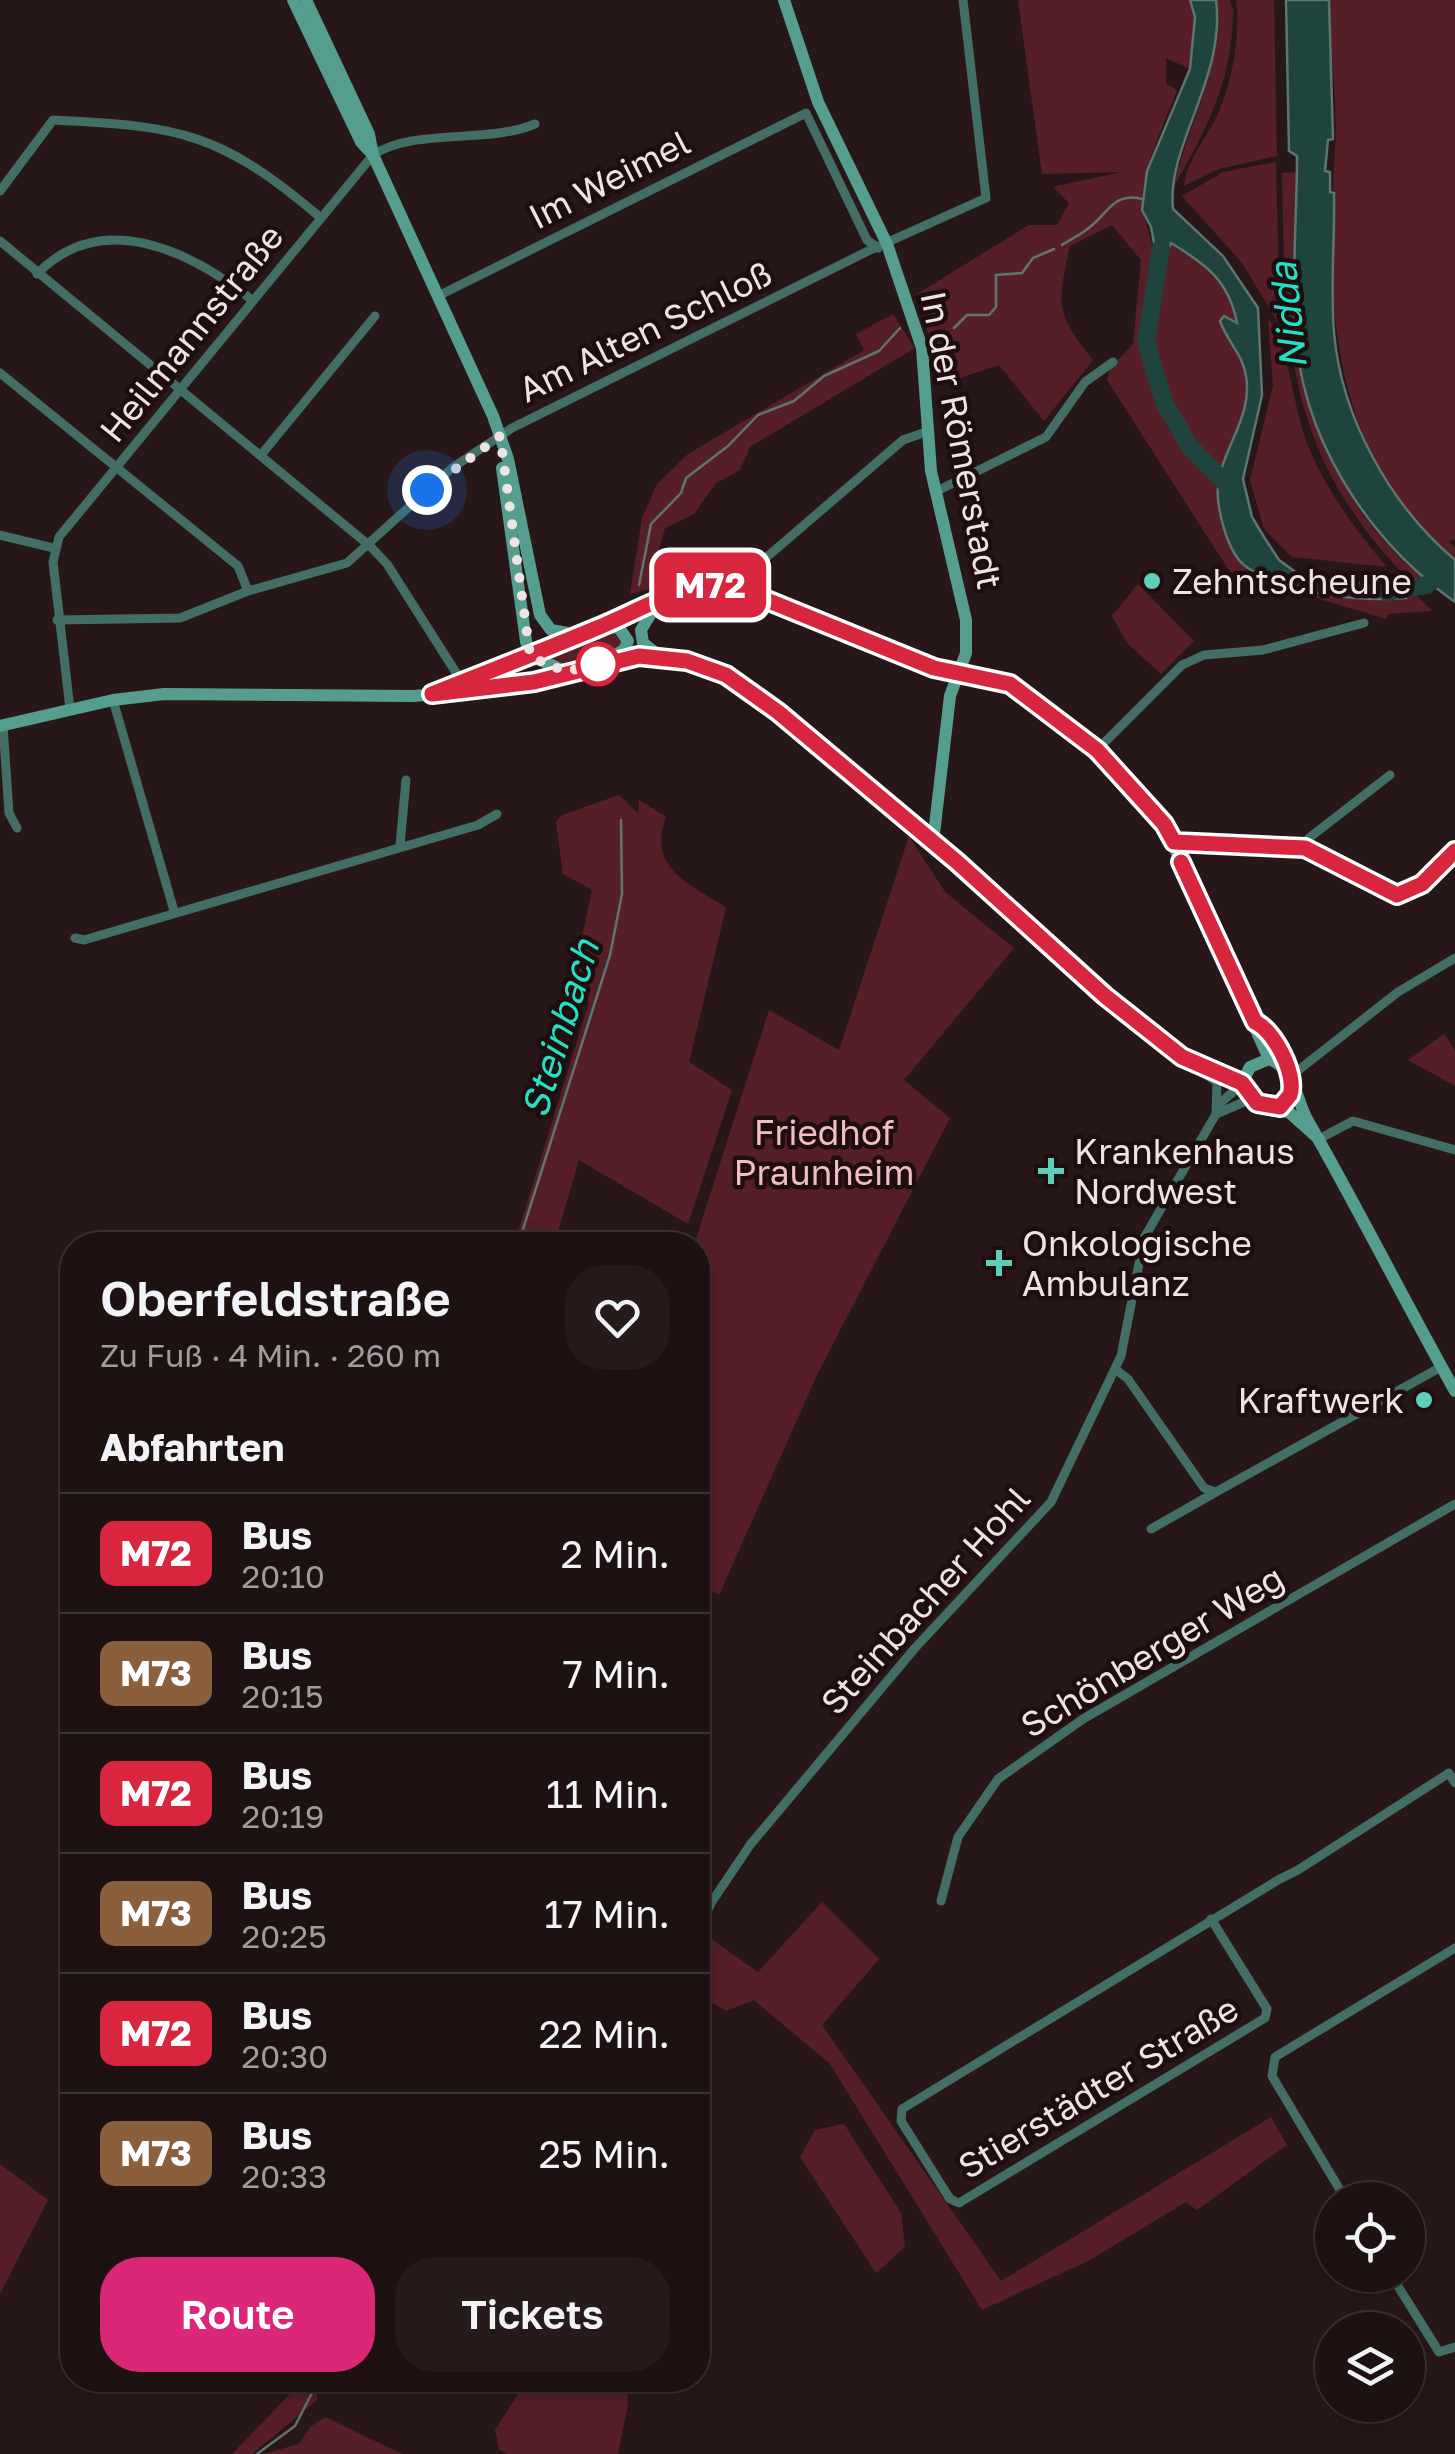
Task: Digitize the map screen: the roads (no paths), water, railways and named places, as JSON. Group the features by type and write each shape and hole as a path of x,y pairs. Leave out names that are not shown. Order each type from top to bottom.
{"main road":[{"path":"293,0 361,142 373,155"},
{"path":"306,0 369,134 373,155 500,436 540,615 551,630 580,635"},
{"name":"In der Römerstadt","path":"784,0 818,102 883,246 922,348 935,492 966,620 966,653 948,710 934,834 937,847"},
{"path":"500,436 530,655 546,666 570,673"},
{"path":"432,694 603,626 664,597 708,585 742,588 934,668 1010,684 1097,750 1164,824 1269,1060 1292,1081 1319,1140 1455,1392"},
{"path":"664,597 641,630 650,650 666,657"},
{"path":"599,664 624,650 628,641 619,628 603,626"},
{"path":"2,726 70,708 164,694 432,694 570,673 639,656 706,666 746,687 1182,1057 1242,1083 1251,1100 1280,1107 1302,1120 1319,1140"},
{"path":"1174,842 1305,848 1397,895 1422,884 1455,850"},
{"path":"1242,1083 1250,1067 1269,1060"},
{"path":"1280,1107 1292,1081"}],"street":[{"name":"Am Alten Schloß","path":"58,620 180,618 248,590 346,563 370,546 452,468 500,436 986,198 963,0"},
{"name":"In der Römerstadt","path":"806,113 868,240 883,246"},
{"name":"Im Weimel","path":"438,296 806,113"},
{"path":"0,191 53,120 120,123 178,131 232,150 321,218"},
{"path":"373,155 398,145 502,134 535,124"},
{"name":"Heilmannstraße","path":"54,548 178,390 373,155"},
{"path":"36,274 77,247 102,240 131,240 200,262 252,300"},
{"path":"0,241 370,546 388,564 462,682"},
{"path":"261,455 375,316"},
{"path":"935,492 1046,437 1085,382 1113,362"},
{"path":"0,373 238,566 248,590"},
{"path":"742,588 754,568 903,440 929,431"},
{"path":"0,535 54,548 58,620 70,708"},
{"path":"1097,750 1182,665 1204,655 1263,650 1364,623"},
{"path":"114,700 174,912"},
{"path":"2,726 9,813 16,828"},
{"path":"1305,848 1309,838 1390,775"},
{"path":"400,845 406,780"},
{"path":"74,938 84,940 478,825 498,814"},
{"path":"1292,1081 1398,992 1455,958"},
{"path":"1182,1057 1190,1068 1217,1082 1218,1109 1251,1100"},
{"name":"Steinbacher Hohl","path":"710,1905 750,1845 915,1648 1051,1502 1115,1369 1128,1327 1139,1250 1218,1109 1242,1083"},
{"path":"1319,1140 1353,1121 1455,1150"},
{"path":"1151,1530 1442,1367"},
{"path":"1115,1369 1128,1379 1204,1488 1216,1492"},
{"name":"Schönberger Weg","path":"941,1901 958,1837 998,1779 1083,1718 1455,1504"},
{"name":"Stierstädter Straße","path":"1211,1919 1267,2009 1266,2018 959,2203 950,2199 901,2121 902,2109 1211,1919 1298,1870 1449,1773 1455,1783"},
{"name":"Stierstädter Straße","path":"1335,2182 1272,2076 1270,2066 1275,2056 1455,1948"},
{"path":"1401,2292 1439,2352 1455,2346"}],"water":[{"path":"1190,0 1216,0 1217,29 1213,57 1178,161 1173,209 1223,256 1258,308 1262,395 1243,479 1252,517 1279,560 1297,573 1408,591 1406,598 1345,597 1278,583 1244,565 1228,539 1218,486 1247,391 1242,361 1220,321 1224,316 1237,323 1222,285 1195,258 1171,243 1159,269 1151,227 1142,210 1147,171 1190,69 1195,17"},
{"path":"1286,0 1329,0 1333,139 1328,140 1325,171 1330,172 1330,192 1334,193 1334,332 1347,396 1358,427 1390,486 1431,538 1455,560 1455,602 1393,548 1367,516 1324,445 1310,406 1295,325 1297,156 1289,151"}],"waterway":[{"name":"Steinbach","path":"1062,245 1087,230 1118,201 1142,199"},
{"path":"1161,248 1146,342 1164,402 1190,447 1234,492"},
{"name":"Steinbach","path":"954,328 967,315 989,315 996,307 996,275 1022,273 1033,258 1054,249"},
{"name":"Steinbach","path":"639,585 651,524 681,493 686,478 728,446 758,415 794,401 824,376 879,351 900,328"},
{"path":"1387,592 1427,585 1442,572"},
{"name":"Steinbach","path":"522,1232 610,955 622,894 621,820"},
{"name":"Steinbach","path":"257,2454 295,2426 312,2392"}],"place":[{"name":"Zehntscheune","path":"1152,581"},
{"name":"Krankenhaus Nordwest","path":"1051,1171"},
{"name":"Onkologische Ambulanz","path":"999,1263"},
{"name":"Kraftwerk","path":"1424,1400"}],"water label":[{"name":"Nidda","path":"1287,316"}],"park label":[{"name":"Friedhof Praunheim","path":"824,1152"}]}
